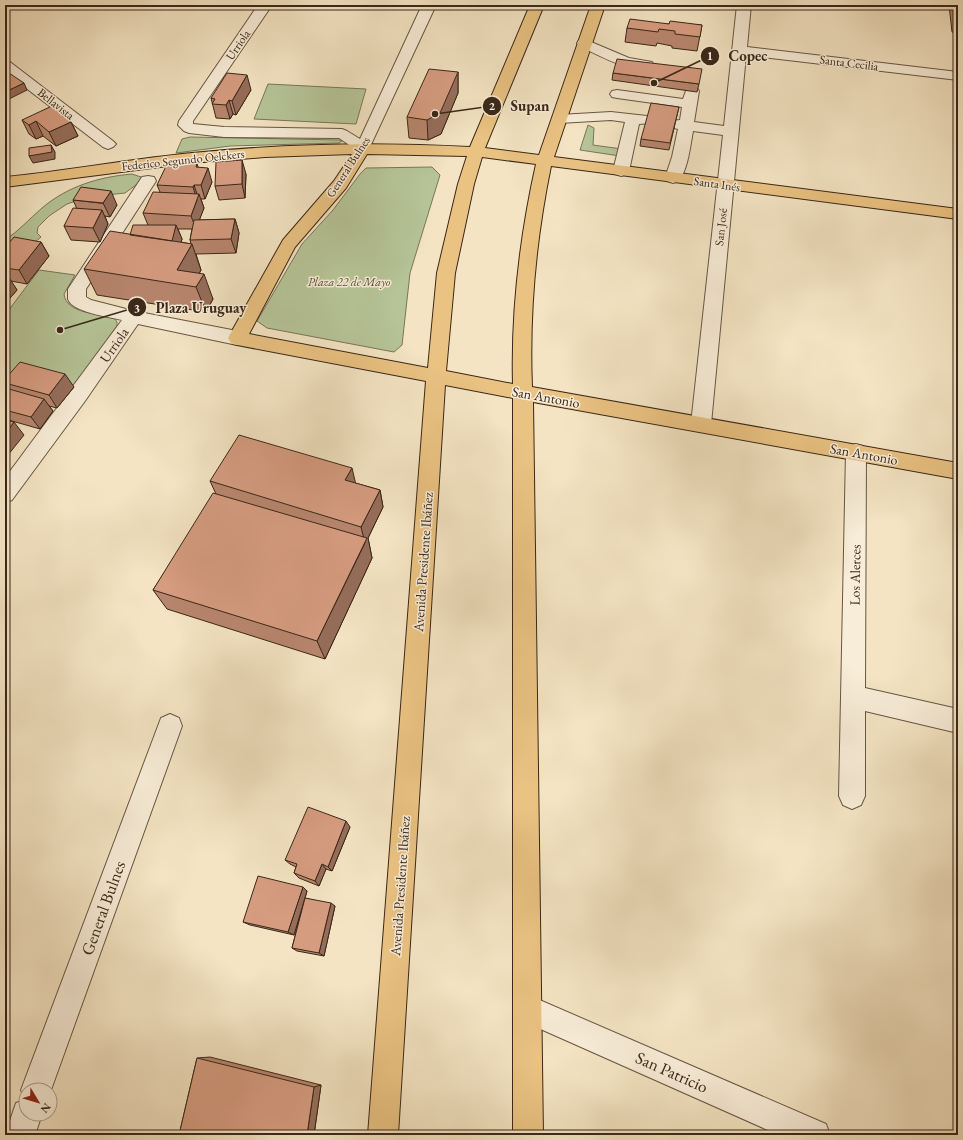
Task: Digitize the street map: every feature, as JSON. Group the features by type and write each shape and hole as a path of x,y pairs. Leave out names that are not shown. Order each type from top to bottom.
{"main road":[{"name":"Avenida Presidente Ibáñez","path":"383,1135 439,344 446,273 466,184 476,152 537,5"},
{"path":"528,1135 522,348 526,276 534,210 544,160 598,5"},
{"name":"Federico Segundo Oelckers","path":"5,182 190,158 260,152 363,148 476,152"},
{"name":"General Bulnes","path":"237,338 273,271 290,244 340,184 363,148"},
{"name":"Santa Inés","path":"476,152 958,214"},
{"name":"San Antonio","path":"237,338 523,393 958,471"}],"street":[{"name":"Urriola","path":"185,125 186,121 265,5"},
{"name":"General Bulnes","path":"363,148 429,5"},
{"name":"San José","path":"701,424 744,5"},
{"path":"584,43 625,65 661,66"},
{"name":"Santa Cecilia","path":"739,50 958,76"},
{"name":"Bellavista","path":"5,65 108,144"},
{"path":"611,116 619,88 691,98 681,125 678,165 673,178"},
{"path":"558,118 611,116 640,119 621,171"},
{"name":"Federico Segundo Oelckers","path":"185,125 194,129 224,132 342,134 363,148"},
{"path":"681,125 731,132"},
{"name":"Urriola","path":"5,494 134,318 84,305 77,299 77,289 148,181"},
{"name":"San Antonio","path":"134,318 237,338"},
{"name":"Los Alerces","path":"852,796 856,452"},
{"path":"854,697 958,721"},
{"name":"General Bulnes","path":"39,1082 170,726"},
{"name":"San Patricio","path":"528,1009 815,1135"},
{"path":"20,1135 25,1122"}],"green space":[{"path":"268,84 366,89 356,124 254,119"},
{"path":"588,125 594,128 593,145 622,149 620,156 580,150"},
{"path":"190,137 342,141 339,143 230,146 176,153 182,139"},
{"name":"Plaza 22 de Mayo","path":"432,167 440,175 410,273 402,345 394,352 267,328 257,321 302,244 333,210 366,168"},
{"path":"132,174 141,177 140,182 125,193 88,197 67,204 49,216 38,227 37,233 41,237 29,247 5,253 5,240 52,200 73,188 96,180"},
{"path":"39,270 75,275 64,294 66,301 71,306 84,312 115,319 117,326 74,386 28,374 11,395 5,388 5,315"}],"building":[{"path":"630,19 669,24 670,21 702,25 700,37 675,34 675,31 659,29 658,32 627,28"},
{"path":"617,59 702,69 699,84 613,73"},
{"path":"429,69 458,72 440,113 427,120 407,117"},
{"path":"9,73 24,83 5,92 5,75"},
{"path":"227,73 247,75 232,101 229,100 226,105 212,104 215,99 211,98"},
{"path":"651,103 679,107 670,143 641,139"},
{"path":"52,106 71,122 49,132 36,121 29,125 22,120"},
{"path":"51,145 52,152 29,156 29,148"},
{"path":"242,160 242,184 215,186 216,162"},
{"path":"168,162 197,164 196,167 208,168 201,185 194,185 193,187 157,185"},
{"path":"81,187 111,191 103,203 73,200"},
{"path":"153,192 199,194 191,216 143,213"},
{"path":"73,208 102,210 93,228 64,226"},
{"path":"235,219 231,239 190,240 194,220"},
{"path":"133,225 176,225 172,241 130,235"},
{"path":"110,231 192,244 177,270 204,274 196,287 84,269"},
{"path":"14,237 41,242 19,270 5,268 5,248"},
{"path":"20,362 65,374 49,395 5,383 5,379"},
{"path":"9,389 44,399 31,417 5,410 5,395"},
{"path":"5,420 14,422 5,434"},
{"path":"239,435 352,468 345,480 380,490 361,527 210,481"},
{"path":"213,493 367,538 317,641 153,590"},
{"path":"308,807 346,821 328,867 322,864 315,881 294,873 297,864 285,860"},
{"path":"258,876 303,887 288,932 243,922"},
{"path":"305,898 331,903 319,953 292,948"},
{"path":"197,1058 314,1087 307,1135 179,1135"}],"place":[{"name":"Copec","path":"654,83"},
{"name":"Supan","path":"435,114"},
{"name":"Plaza Uruguay","path":"60,330"}]}
